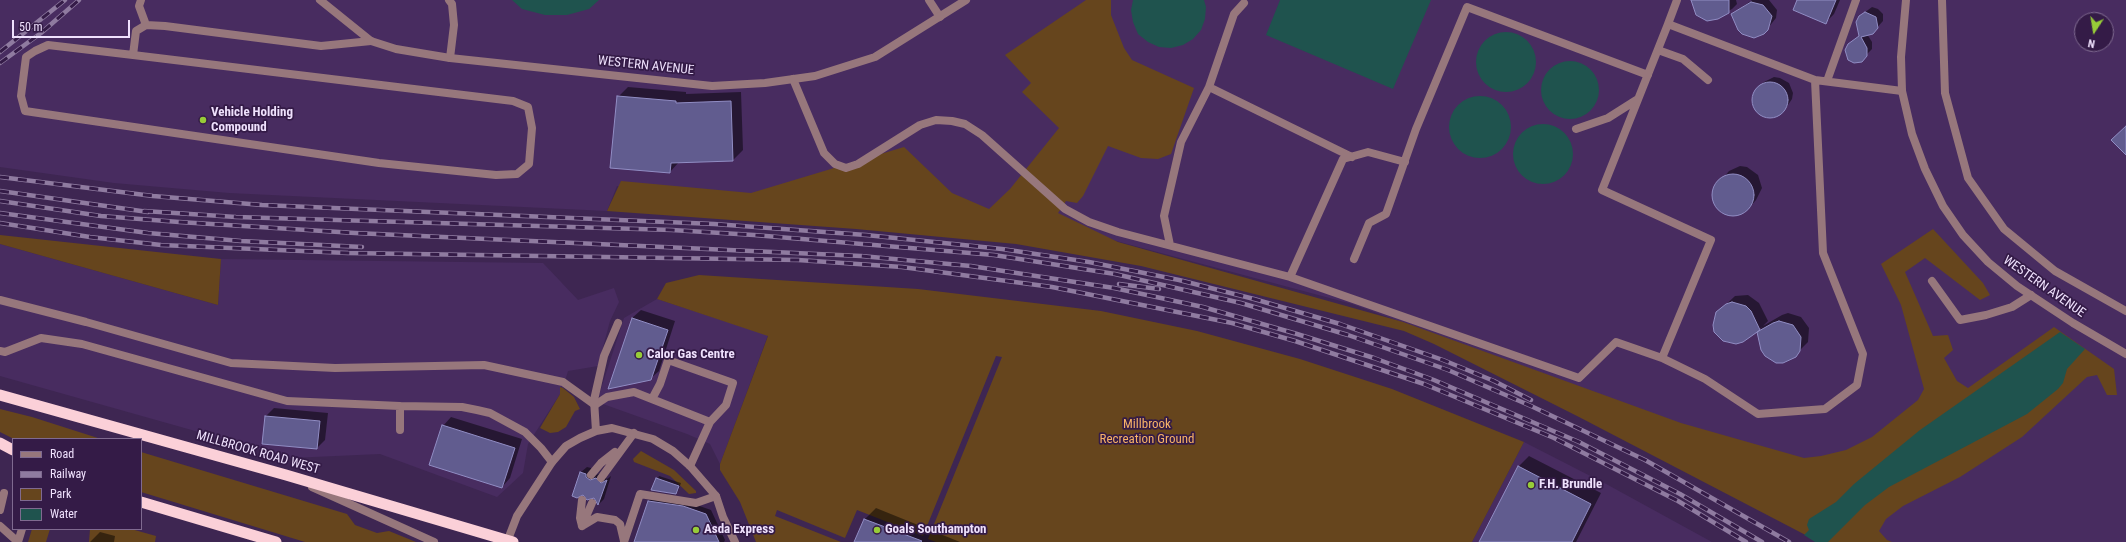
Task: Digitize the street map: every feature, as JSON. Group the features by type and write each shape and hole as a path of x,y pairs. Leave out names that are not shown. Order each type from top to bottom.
{"highway":[{"name":"MILLBROOK ROAD WEST","path":"0,395 286,475 509,542"},
{"path":"0,443 12,449"},
{"path":"142,502 276,542"}],"street":[{"path":"141,0 139,6 146,26"},
{"name":"WESTERN AVENUE","path":"320,0 371,41 396,50 450,58 712,86 765,84 815,76 875,57 966,0"},
{"path":"449,0 452,4 454,25 450,58"},
{"path":"929,0 940,17"},
{"path":"1662,358 1711,240 1602,190 1677,0"},
{"path":"1827,81 1856,0"},
{"name":"WESTERN AVENUE","path":"1906,0 1901,58 1902,91 1912,134 1925,169 1943,206 1963,235 1988,262 2031,295 2073,323 2126,354"},
{"path":"1942,0 1945,92 1968,178 2004,229 2055,271 2126,312"},
{"path":"1170,245 1164,216 1181,142 1209,87 1234,14 1244,3"},
{"path":"1354,259 1370,223 1386,214 1405,162 1469,3 1648,75"},
{"path":"1668,24 1815,80 1902,91"},
{"path":"133,55 136,31 146,26 165,26 321,46 371,41"},
{"path":"48,45 133,55 514,101 528,107 532,128 528,164 517,174 496,175 379,163 25,111 21,96 26,57 36,51 48,45"},
{"path":"1658,50 1683,59 1708,80"},
{"path":"793,79 824,153 835,164 846,168 858,164 920,124 936,120 965,124 982,135 1065,209 1104,228 1290,277 1579,378 1616,342 1662,358 1705,379 1758,414 1825,409 1857,385 1863,354 1823,253 1815,80"},
{"path":"1209,87 1352,157"},
{"path":"1576,129 1608,118 1638,98"},
{"path":"1290,277 1343,159 1368,152 1405,162"},
{"path":"1932,281 1960,320 1986,315 2012,306 2031,295"},
{"path":"0,300 86,322 231,363 335,368 484,365 508,372 563,382 595,405"},
{"path":"596,431 594,400 604,356 618,323"},
{"path":"0,351 5,352 42,338 82,344 287,401 462,407 490,413 525,432 552,462"},
{"path":"652,399 660,384 668,360 733,383 726,405 710,422 690,466"},
{"path":"595,405 606,397 634,392 710,422"},
{"path":"400,406 400,430"},
{"path":"509,542 520,510 552,462 566,446 596,431 612,428 653,439 673,451 702,477 716,496 723,517 735,542"},
{"path":"601,478 634,433"},
{"path":"591,475 601,463 623,447"},
{"path":"286,475 434,542"},
{"path":"0,510 4,493"},
{"path":"624,542 640,494 696,503 716,496"},
{"path":"582,500 580,518 582,526"},
{"path":"582,526 592,503"},
{"path":"582,526 597,517 615,520 620,524 624,542"},
{"path":"0,526 18,542 22,530"}],"shaded area":[{"path":"0,0 2126,0 2126,542 1872,542 1810,501 1604,396 1352,304 1075,230 695,202 617,186 607,211 229,193 114,183 0,167"},
{"path":"0,244 218,305 221,259 543,263 578,300 614,288 619,302 610,321 598,366 568,371 563,388 560,387 560,394 528,444 523,473 497,497 380,454 291,458 0,376"},
{"path":"657,299 768,335 720,464 710,444 687,434 603,404 599,395 624,318"},
{"path":"1524,442 1608,485 1712,542 1472,542"}],"green space":[{"path":"1086,0 1111,0 1111,15 1124,48 1132,60 1194,88 1171,154 1158,159 1141,158 1108,146 1083,196 1077,203 1066,201 1058,213 1118,242 1403,322 1681,423 1804,458 1821,456 1846,450 1872,437 1918,400 1924,389 1901,305 1881,264 1933,229 1983,283 1990,295 1980,300 1925,258 1905,272 1933,336 1948,335 1953,350 1944,358 1957,381 1968,388 2054,327 2114,369 2117,395 2107,395 2097,375 2087,377 2022,437 1960,477 1903,506 1886,519 1879,531 1887,540 1892,542 1819,542 1579,417 1434,344 1404,331 1141,266 1016,244 856,229 607,211 621,181 751,193 904,147 952,193 989,209 1010,189 1059,128 1022,92 1031,83 1005,55"},
{"path":"0,235 221,259 218,305 0,244"},
{"name":"Millbrook Recreation Ground","path":"699,275 918,289 1101,311 1197,331 1300,359 1392,389 1524,442 1472,542 936,542 928,539 1002,357 996,356 923,536 857,510 845,538 777,510 775,516 841,542 756,542 740,502 720,470 720,464 768,336 657,299 666,283"},
{"path":"560,387 574,397 580,409 575,411 566,427 558,432 550,433 540,428 560,394"},
{"path":"0,409 32,417 98,438 12,438 0,432"},
{"path":"641,451 674,470 696,491 696,493 689,494 670,476 634,462 633,459"},
{"path":"142,452 347,514 355,525 377,533 389,531 416,542 305,542 142,492"},
{"path":"32,530 50,530 46,542 28,542"},
{"path":"90,530 135,530 156,536 155,542 89,542"}],"water":[{"path":"512,0 599,0 589,9 567,15 545,15 522,9"},
{"path":"1133,0 1204,0 1206,7 1205,19 1201,30 1193,39 1183,45 1171,48 1159,47 1148,42 1138,34 1133,22 1131,10"},
{"path":"1280,0 1431,0 1393,89 1266,35"},
{"path":"1506,32 1523,37 1531,45 1536,62 1531,79 1523,87 1506,92 1489,87 1481,79 1476,62 1481,45 1489,37"},
{"path":"1564,61 1576,61 1591,69 1599,84 1599,96 1591,111 1576,119 1564,119 1549,111 1541,96 1541,84 1549,69"},
{"path":"1480,96 1492,99 1502,105 1508,115 1511,127 1508,139 1502,149 1492,155 1480,158 1468,155 1458,149 1452,139 1449,127 1452,115 1458,105 1468,99"},
{"path":"1543,124 1560,129 1568,137 1573,154 1568,171 1560,179 1543,184 1526,179 1518,171 1513,154 1518,137 1526,129"},
{"path":"2060,332 2085,349 2067,369 2063,383 2058,389 2027,414 1889,487 1865,505 1828,542 1815,542 1804,535 1809,530 1807,525 1809,519 1836,502 1854,484 1920,430"}],"building":[{"path":"1691,0 1729,0 1729,13 1718,19 1707,21 1696,15"},
{"path":"1797,0 1836,0 1826,24 1793,10"},
{"path":"1751,2 1763,5 1772,16 1768,30 1764,34 1754,38 1742,34 1738,30 1731,14"},
{"path":"1865,12 1876,17 1878,28 1873,34 1861,37 1867,48 1867,56 1862,62 1854,63 1848,60 1845,50 1848,44 1859,36 1856,22 1859,16"},
{"path":"1770,82 1783,87 1788,100 1783,113 1770,118 1757,113 1752,100 1757,87"},
{"path":"617,96 676,101 676,103 731,101 733,161 671,163 670,173 610,168"},
{"path":"2126,126 2126,155 2111,140"},
{"path":"1729,174 1737,174 1748,180 1754,191 1754,199 1748,210 1737,216 1729,216 1718,210 1712,199 1712,191 1718,180"},
{"path":"1732,302 1746,306 1751,311 1760,330 1743,342 1736,344 1723,341 1714,332 1713,325 1716,312 1726,304"},
{"name":"Calor Gas Centre","path":"632,318 668,330 651,380 608,389"},
{"path":"1779,321 1793,325 1801,337 1800,351 1796,357 1783,363 1776,363 1765,356 1761,350 1757,332"},
{"path":"265,416 320,421 317,449 262,444"},
{"path":"442,425 515,448 502,488 429,465"},
{"name":"F.H. Brundle","path":"1518,466 1591,504 1572,542 1479,542"},
{"path":"580,472 586,474 586,477 590,480 596,478 601,483 607,480 598,505 594,498 587,500 583,495 577,498 572,496"},
{"path":"656,478 679,486 676,494 651,490"},
{"path":"648,501 683,506 706,514 719,542 634,542"},
{"name":"Goals Southampton","path":"864,519 922,541 854,542"}],"railway":[{"path":"0,52 65,0"},
{"path":"0,63 41,33 79,0"},
{"path":"0,177 153,196 262,205 714,224 866,235 1002,249 1089,262 1179,280 1254,299 1340,324 1443,360 1494,381 1531,400"},
{"path":"0,191 148,212"},
{"path":"0,201 101,216 179,222 355,233 861,256 971,266 1114,288 1203,307 1297,334 1374,358 1434,380 1579,442 1680,494 1762,542"},
{"path":"144,211 236,217 672,230 754,235 994,255 1115,274 1241,303 1348,335 1448,370 1531,406 1645,460 1789,542"},
{"path":"0,213 148,233 241,241 362,247"},
{"path":"0,223 90,237 161,245 348,253 798,260 902,267 1052,287 1232,323 1295,341 1424,384 1554,438 1678,501 1746,542"},
{"path":"1119,284 1159,289"}],"place":[{"name":"Vehicle Holding Compound","path":"203,120"},
{"name":"Calor Gas Centre","path":"639,355"},
{"name":"F.H. Brundle","path":"1531,485"},
{"name":"Asda Express","path":"696,530"},
{"name":"Goals Southampton","path":"877,530"}]}
